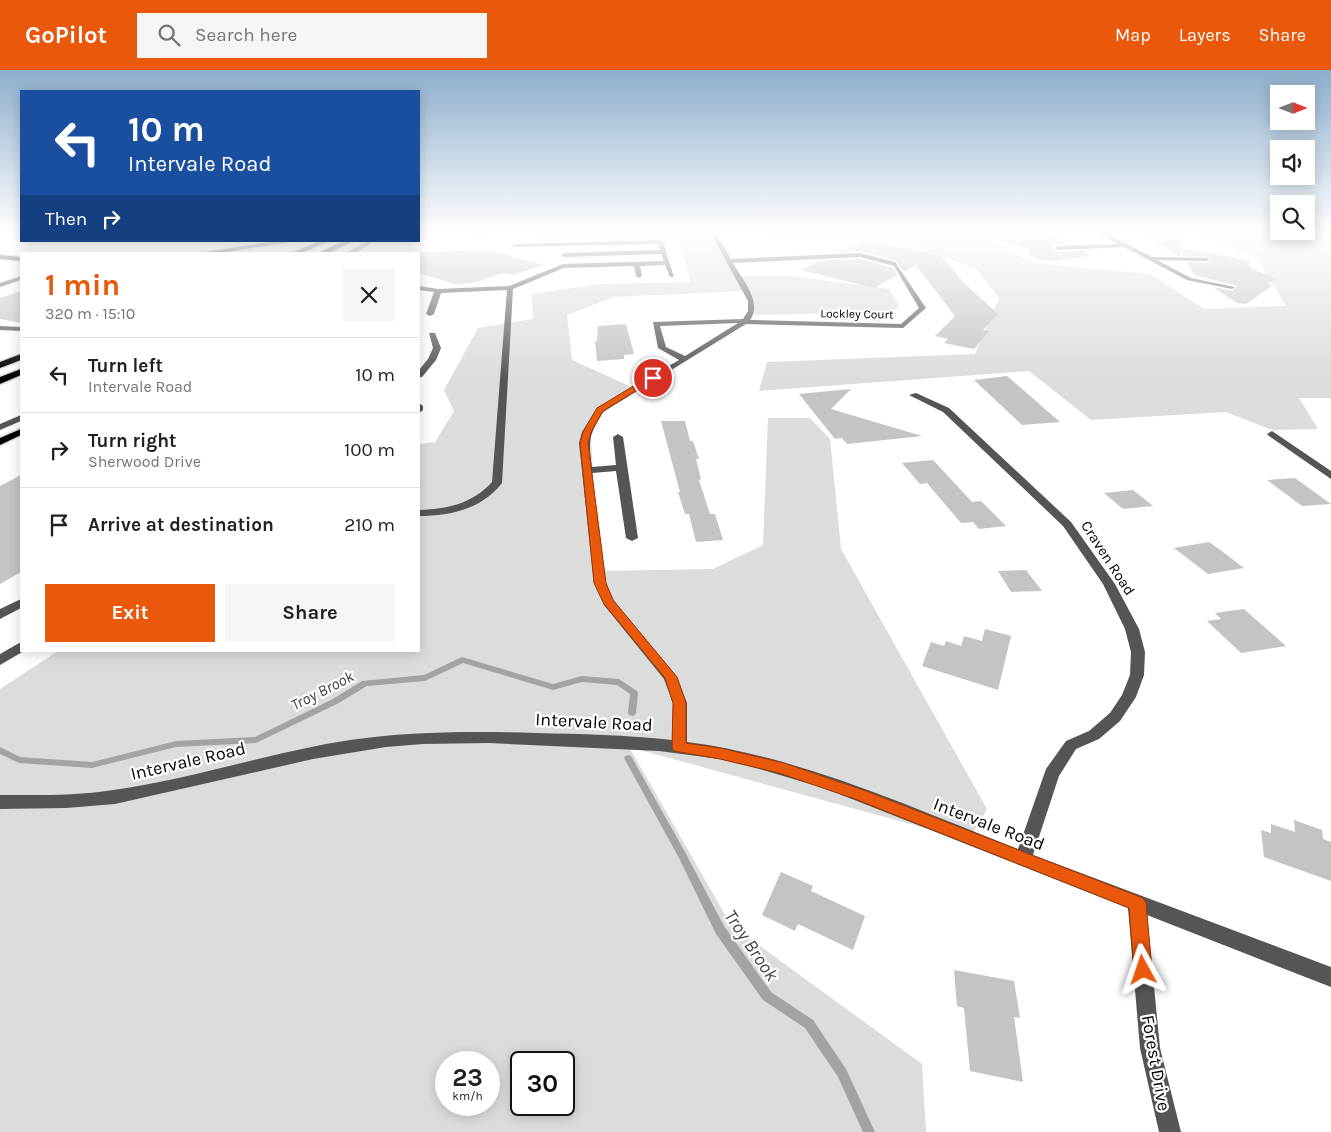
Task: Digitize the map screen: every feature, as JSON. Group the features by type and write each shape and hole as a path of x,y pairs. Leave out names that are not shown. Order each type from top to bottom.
{"highway":[{"path":"1,364 20,357"},
{"path":"0,381 20,372"}],"main road":[{"path":"0,442 20,432"}],"street":[{"path":"0,285 18,280"},
{"path":"420,288 438,291 510,288 530,280"},
{"path":"679,747 680,703 670,677 608,602 600,583 584,443 587,432 600,410 750,317 753,307 738,280"},
{"name":"Lockley Court","path":"744,322 903,326 923,308 906,280"},
{"path":"1193,280 1232,287"},
{"path":"420,514 460,508 485,495 497,483 510,288"},
{"path":"430,314 438,291"},
{"path":"684,359 662,348 656,324 744,322"},
{"path":"0,328 20,330"},
{"path":"420,374 432,360 437,348 432,335"},
{"name":"Craven Road","path":"913,395 946,410 1067,524 1109,584 1132,629 1136,644 1137,675 1129,697 1115,717 1094,735 1071,746 1052,774 1023,859"},
{"path":"0,427 20,418"},
{"path":"1272,434 1331,476"},
{"path":"618,437 632,538"},
{"path":"587,470 621,468"},
{"path":"0,615 20,604"},
{"path":"0,660 20,648"},
{"name":"Intervale Road","path":"0,802 82,801 128,795 313,752 370,743 423,738 621,741 679,747 720,753 779,767 860,795 1331,977"},
{"name":"Forest Drive","path":"1137,903 1150,1048 1170,1132"}],"shaded area":[{"path":"690,280 820,280 889,289 899,306 879,322 842,313 755,315 744,291 614,297 567,315 572,360 634,388 590,424 599,571 713,569 763,545 768,418 810,418 830,439 841,549 987,809 969,840 629,747 731,925 922,1064 926,1132 0,1132 0,689 56,652 420,652 420,444 435,442 454,411 444,390 478,328 533,319 532,294 600,284 691,282"},
{"path":"985,280 1159,280 1204,309 1286,306 1270,280 1331,280 1331,398 1299,398 1318,429 1272,430 1226,412 1091,420 1029,371 759,391 767,362 975,354 999,298"}],"building":[{"path":"440,280 483,280 472,283 455,284"},
{"path":"840,280 889,280 874,288"},
{"path":"927,280 961,280 998,314 983,330 989,331 974,349 944,343 948,339 935,336 955,316"},
{"path":"1212,280 1276,280 1268,284 1272,286 1246,304 1237,303 1213,287 1232,291 1237,286"},
{"path":"20,291 20,323 0,319 0,298"},
{"path":"626,324 634,354 624,355 624,359 597,361 595,341 597,341 598,326"},
{"path":"1007,376 1060,422 1022,425 974,380"},
{"path":"851,389 831,409 922,436 847,444 842,438 835,439 799,394"},
{"path":"661,421 685,421 690,441 693,441 699,459 696,459 701,479 699,480 710,514 715,514 723,540 696,542 689,514 685,514 678,492 680,492"},
{"path":"933,460 972,502 981,501 1006,526 979,529 973,522 961,523 927,483 920,484 902,463"},
{"path":"20,476 20,573 0,584 0,486"},
{"path":"1295,478 1331,504 1302,506 1267,480"},
{"path":"1133,490 1153,506 1123,509 1104,493"},
{"path":"1209,542 1244,568 1208,574 1174,548"},
{"path":"1026,570 1042,591 1011,592 998,571"},
{"path":"1244,609 1286,646 1241,653 1207,621 1221,619 1215,613"},
{"path":"985,629 1011,636 998,690 922,666 931,642 944,646 946,641 961,646 964,636 982,641"},
{"path":"1294,820 1322,830 1323,839 1331,842 1331,881 1264,857 1261,830 1271,833 1271,824 1295,832"},
{"path":"781,872 813,886 811,891 865,916 853,950 798,924 795,931 762,915"},
{"path":"954,970 1014,981 1020,1018 1014,1017 1023,1082 970,1071 964,1008 957,1006"}],"waterway":[{"name":"Troy Brook","path":"0,750 19,760 92,765 176,744 256,740 334,702 365,683 425,678 462,660 553,687 582,679 619,682 634,693 632,713"},
{"name":"Troy Brook","path":"628,758 682,855 720,930 767,996 809,1024 842,1073 869,1132"}],"route":[{"path":"653,378 600,410 587,432 584,443 600,583 608,602 651,655 662,665 676,689 680,703 679,747 720,753 779,767 860,795 1137,903 1143,970"}]}
